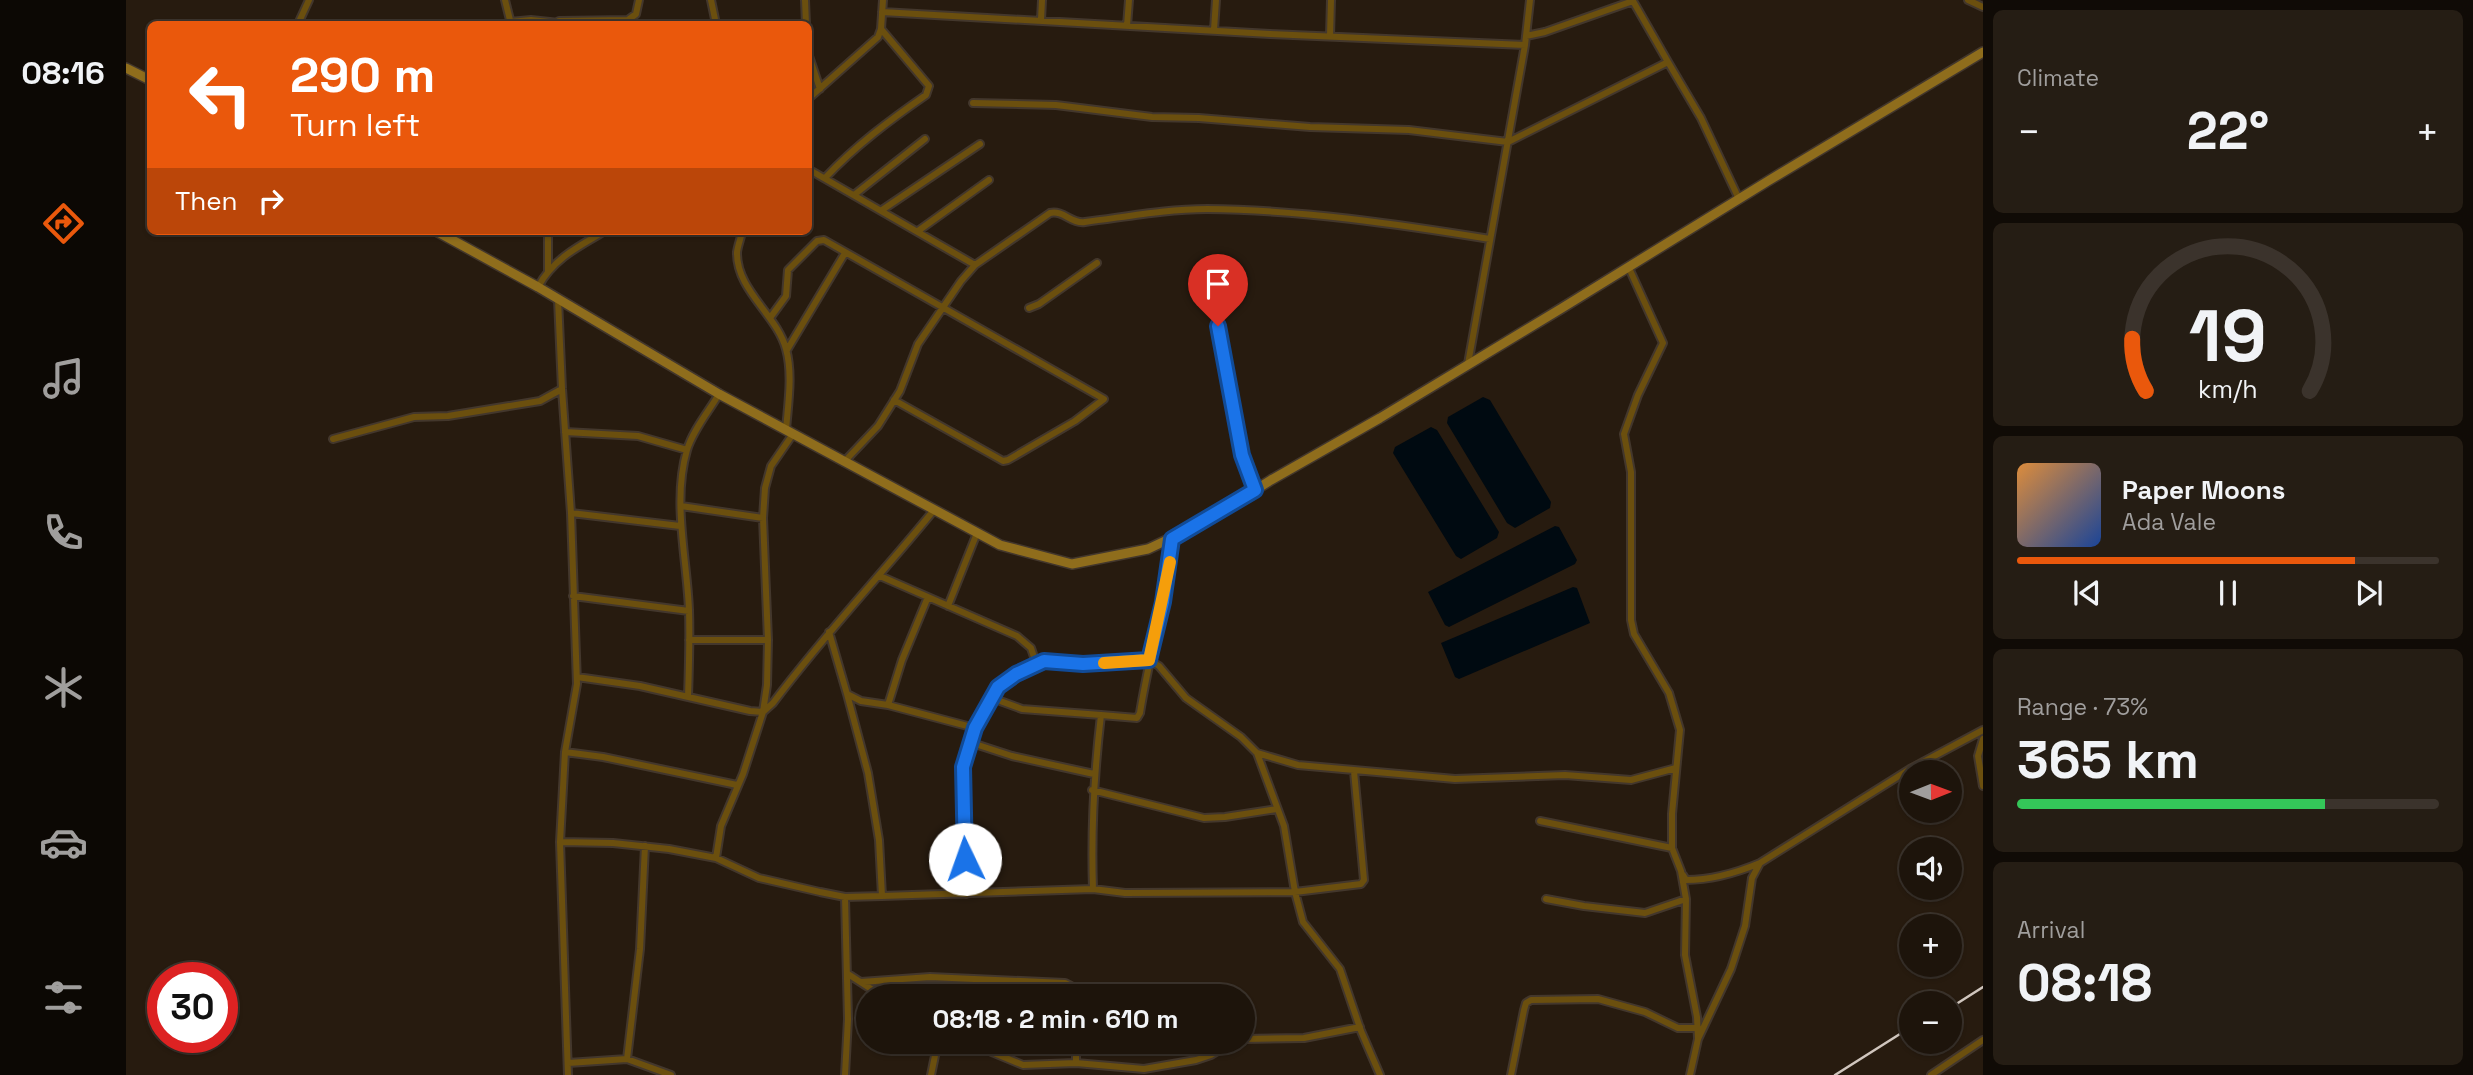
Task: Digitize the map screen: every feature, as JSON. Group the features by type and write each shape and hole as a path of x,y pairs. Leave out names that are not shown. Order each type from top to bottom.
{"street":[{"path":"299,21 309,0"},
{"path":"505,0 510,21"},
{"path":"605,21 628,20 636,14 639,0"},
{"path":"711,0 715,21"},
{"path":"804,0 806,21"},
{"path":"812,96 873,42 881,29 883,0"},
{"path":"1041,20 1042,0"},
{"path":"1127,26 1129,0"},
{"path":"1214,30 1216,0"},
{"path":"1330,36 1331,0"},
{"path":"1468,365 1525,45 1530,0"},
{"path":"1968,0 1983,6"},
{"path":"1526,36 1545,32 1633,1 1701,118 1739,199"},
{"path":"882,12 1525,45"},
{"path":"825,178 845,156 929,90 929,86 881,29"},
{"path":"443,235 538,287 719,394 977,533 1000,545 1072,564 1148,549 1172,539 1468,365 1983,52"},
{"path":"973,103 1056,104 1152,117 1409,130 1508,142 1668,62"},
{"path":"812,65 820,89"},
{"path":"126,68 147,78"},
{"path":"854,195 925,139"},
{"path":"881,210 980,144"},
{"path":"812,171 975,265"},
{"path":"918,232 989,180"},
{"path":"844,463 878,426 894,400 918,344 942,306 975,265 1042,217 1055,212 1078,223 1178,210 1293,214 1381,222 1490,239"},
{"path":"548,235 548,271"},
{"path":"538,287 548,271 576,247 598,235"},
{"path":"716,858 720,826 763,712 767,685 768,640 763,518 771,466 789,432 789,372 786,350 770,318 752,296 739,267 737,254 742,235"},
{"path":"770,318 786,296 788,270 817,241 824,240 1104,399 1075,421 1003,461 894,400"},
{"path":"786,350 845,253"},
{"path":"1029,308 1039,304 1097,263"},
{"path":"1629,268 1663,343 1638,395 1624,434 1631,472 1631,620 1634,634 1668,693 1679,722 1672,848 1681,872 1686,899 1685,955 1697,1017 1698,1039"},
{"path":"558,299 571,513 577,677 565,752 560,842 568,1075"},
{"path":"1213,306 1227,366 1242,455 1255,490"},
{"path":"333,439 414,417 448,416 540,401 562,389"},
{"path":"688,697 689,611 680,526 681,506 687,450 719,394"},
{"path":"565,432 639,436 687,450"},
{"path":"681,506 763,518"},
{"path":"577,677 763,712 934,510"},
{"path":"571,513 680,526"},
{"path":"948,606 977,533"},
{"path":"992,698 1022,709 1137,718 1163,602 1172,539"},
{"path":"880,576 1017,636 1031,649 1037,663"},
{"path":"573,596 689,611"},
{"path":"888,705 902,660 928,597"},
{"path":"828,632 868,773 879,840 882,896"},
{"path":"689,640 768,640"},
{"path":"967,894 962,773 975,728 1005,680 1044,661 1083,664 1149,660 1159,666 1186,698 1241,737 1257,753 1284,826 1303,922 1340,969 1380,1075"},
{"path":"847,695 861,701 888,705 975,728"},
{"path":"1093,889 1092,790 1101,715"},
{"path":"1681,872 1686,880 1703,880 1738,872 1760,863 1910,769 1983,730"},
{"path":"1983,739 1978,756 1983,786"},
{"path":"972,743 1012,756 1094,774"},
{"path":"565,752 603,757 737,785"},
{"path":"1257,753 1298,765 1455,779 1565,775 1620,781 1640,779 1676,768"},
{"path":"560,842 645,846 716,858 759,878 845,897 1093,889 1125,892 1295,892 1363,883 1354,771"},
{"path":"1092,790 1204,818 1276,809"},
{"path":"1539,821 1672,848"},
{"path":"627,1059 640,949 645,846"},
{"path":"1689,1075 1698,1039 1731,969 1745,926 1752,878 1760,863"},
{"path":"845,897 848,974 845,1075"},
{"path":"1546,899 1645,913 1686,899"},
{"path":"848,974 864,984"},
{"path":"861,982 930,977 1067,984"},
{"path":"1511,1075 1524,1010 1526,1003 1531,1000 1598,999 1645,1012 1678,1028 1698,1028"},
{"path":"1255,1039 1304,1038 1360,1027"},
{"path":"1931,1075 1983,1040"},
{"path":"931,1075 935,1054"},
{"path":"996,1054 1023,1065 1076,1063 1125,1069 1166,1067 1210,1054"},
{"path":"1076,1054 1076,1063"},
{"path":"568,1063 627,1059 671,1075"},
{"path":"1023,1065 1023,1075"}],"shaded area":[{"path":"1483,397 1490,400 1551,502 1550,508 1515,528 1507,523 1447,423 1448,417"},
{"path":"1431,427 1437,430 1499,532 1497,538 1461,559 1456,556 1393,453 1395,447"},
{"path":"1555,526 1559,527 1577,560 1575,564 1449,627 1445,625 1428,592"},
{"path":"1573,587 1577,588 1590,623 1459,679 1455,677 1441,643"}],"railway":[{"path":"1962,1000 1983,987"},
{"path":"1835,1075 1899,1035"}],"slow traffic":[{"path":"1104,663 1149,660 1170,562"}],"route":[{"path":"965,859 963,767 975,728 998,687 1005,680 1044,661 1083,664 1149,660 1170,566 1172,539 1255,490 1242,455 1218,326"}]}
